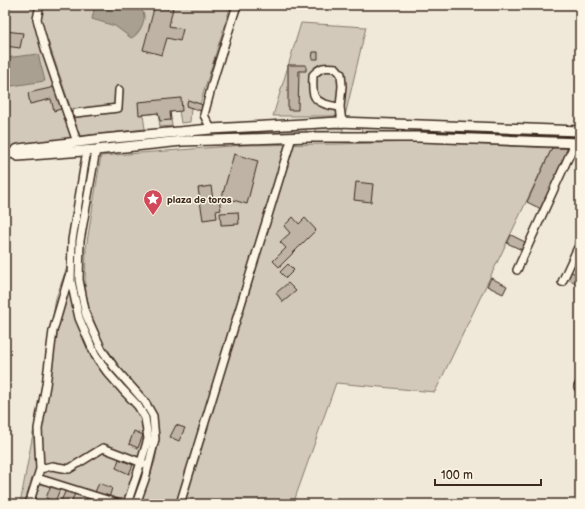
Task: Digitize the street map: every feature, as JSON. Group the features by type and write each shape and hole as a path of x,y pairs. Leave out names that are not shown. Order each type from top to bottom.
{"main road":[{"path":"10,153 19,149 211,129 342,123 580,131"},
{"path":"10,153 18,156 182,141 292,137 419,137 577,143"}],"street":[{"path":"40,5 37,19 46,52 78,142"},
{"path":"211,129 204,115 215,74 237,5"},
{"path":"340,106 330,106 316,99 314,94 314,75 319,69 326,67 336,68 341,74 342,86 340,106 342,123"},
{"path":"76,113 118,108 119,90"},
{"path":"180,504 292,137"},
{"path":"517,270 577,143"},
{"path":"92,150 72,240 71,281 79,318 96,354 107,372 138,406 145,418 148,439 127,504"},
{"path":"92,150 80,241 79,280 86,315 102,350 114,367 145,402 153,416 155,439 145,479 136,504"},
{"path":"562,282 580,243"},
{"path":"29,504 40,469 38,429 46,385 53,331 72,269"},
{"path":"40,469 52,466 69,469 103,448 149,465"},
{"path":"37,478 120,504"}],"shaded area":[{"path":"5,5 231,5 200,104 188,100 191,107 190,122 181,123 179,111 170,112 172,126 160,127 158,113 143,115 145,129 80,136 48,41 41,39 72,138 5,146"},
{"path":"95,5 104,5 121,9 139,5 144,15 142,25 136,35 131,38 115,26 92,19"},
{"path":"301,23 366,27 345,116 273,116"},
{"path":"38,54 45,81 5,87 5,58"},
{"path":"315,127 343,128 343,133 315,133"},
{"path":"362,127 573,134 573,140 361,133"},
{"path":"306,128 306,133 204,137 204,133"},
{"path":"187,133 188,137 102,145 102,142"},
{"path":"420,142 552,148 435,392 336,383 293,504 140,504 155,461 159,438 156,415 149,401 120,368 102,341 88,306 85,285 86,248 101,156 244,145"},
{"path":"90,159 92,159 77,274 74,275 75,242"},
{"path":"67,267 73,307 89,347 140,413 143,431 142,447 139,459 103,446 69,467 39,468 27,504 20,504 56,298"},
{"path":"104,450 138,463 124,503 39,477 42,470 53,468 70,470"},
{"path":"38,480 114,504 30,504"}],"building":[{"path":"155,5 164,5 173,8 169,26 183,29 180,41 167,38 162,55 143,50"},
{"path":"5,31 23,33 20,48 5,46"},
{"path":"313,52 318,52 318,59 312,59"},
{"path":"288,65 306,65 306,71 299,71 298,110 288,110"},
{"path":"55,87 61,109 54,111 51,99 30,104 28,93"},
{"path":"181,98 182,111 170,112 171,120 160,121 158,113 139,115 138,102"},
{"path":"188,100 203,105 201,111 186,106"},
{"path":"552,148 570,148 543,210 527,202"},
{"path":"234,154 258,161 247,204 222,197"},
{"path":"356,182 373,184 371,202 354,200"},
{"path":"211,186 213,200 219,199 221,210 216,211 217,218 203,220 198,188"},
{"path":"238,212 239,224 221,225 220,213"},
{"path":"293,217 299,224 305,218 316,230 279,267 273,261 286,248 280,242 290,233 284,226"},
{"path":"511,235 527,243 524,251 507,243"},
{"path":"288,264 294,270 286,278 280,272"},
{"path":"570,271 580,276 580,285 567,279"},
{"path":"491,278 507,286 503,294 487,286"},
{"path":"288,283 296,291 283,302 276,293"},
{"path":"176,425 185,428 179,441 170,437"},
{"path":"134,431 143,435 138,448 129,444"},
{"path":"119,459 133,465 129,474 116,468"},
{"path":"99,483 112,488 109,498 95,492"},
{"path":"51,485 60,489 55,502 46,498"},
{"path":"66,490 75,494 70,504 60,503"},
{"path":"87,498 96,502 95,504 84,504"}],"place":[{"name":"plaza de toros","path":"153,216"}]}
